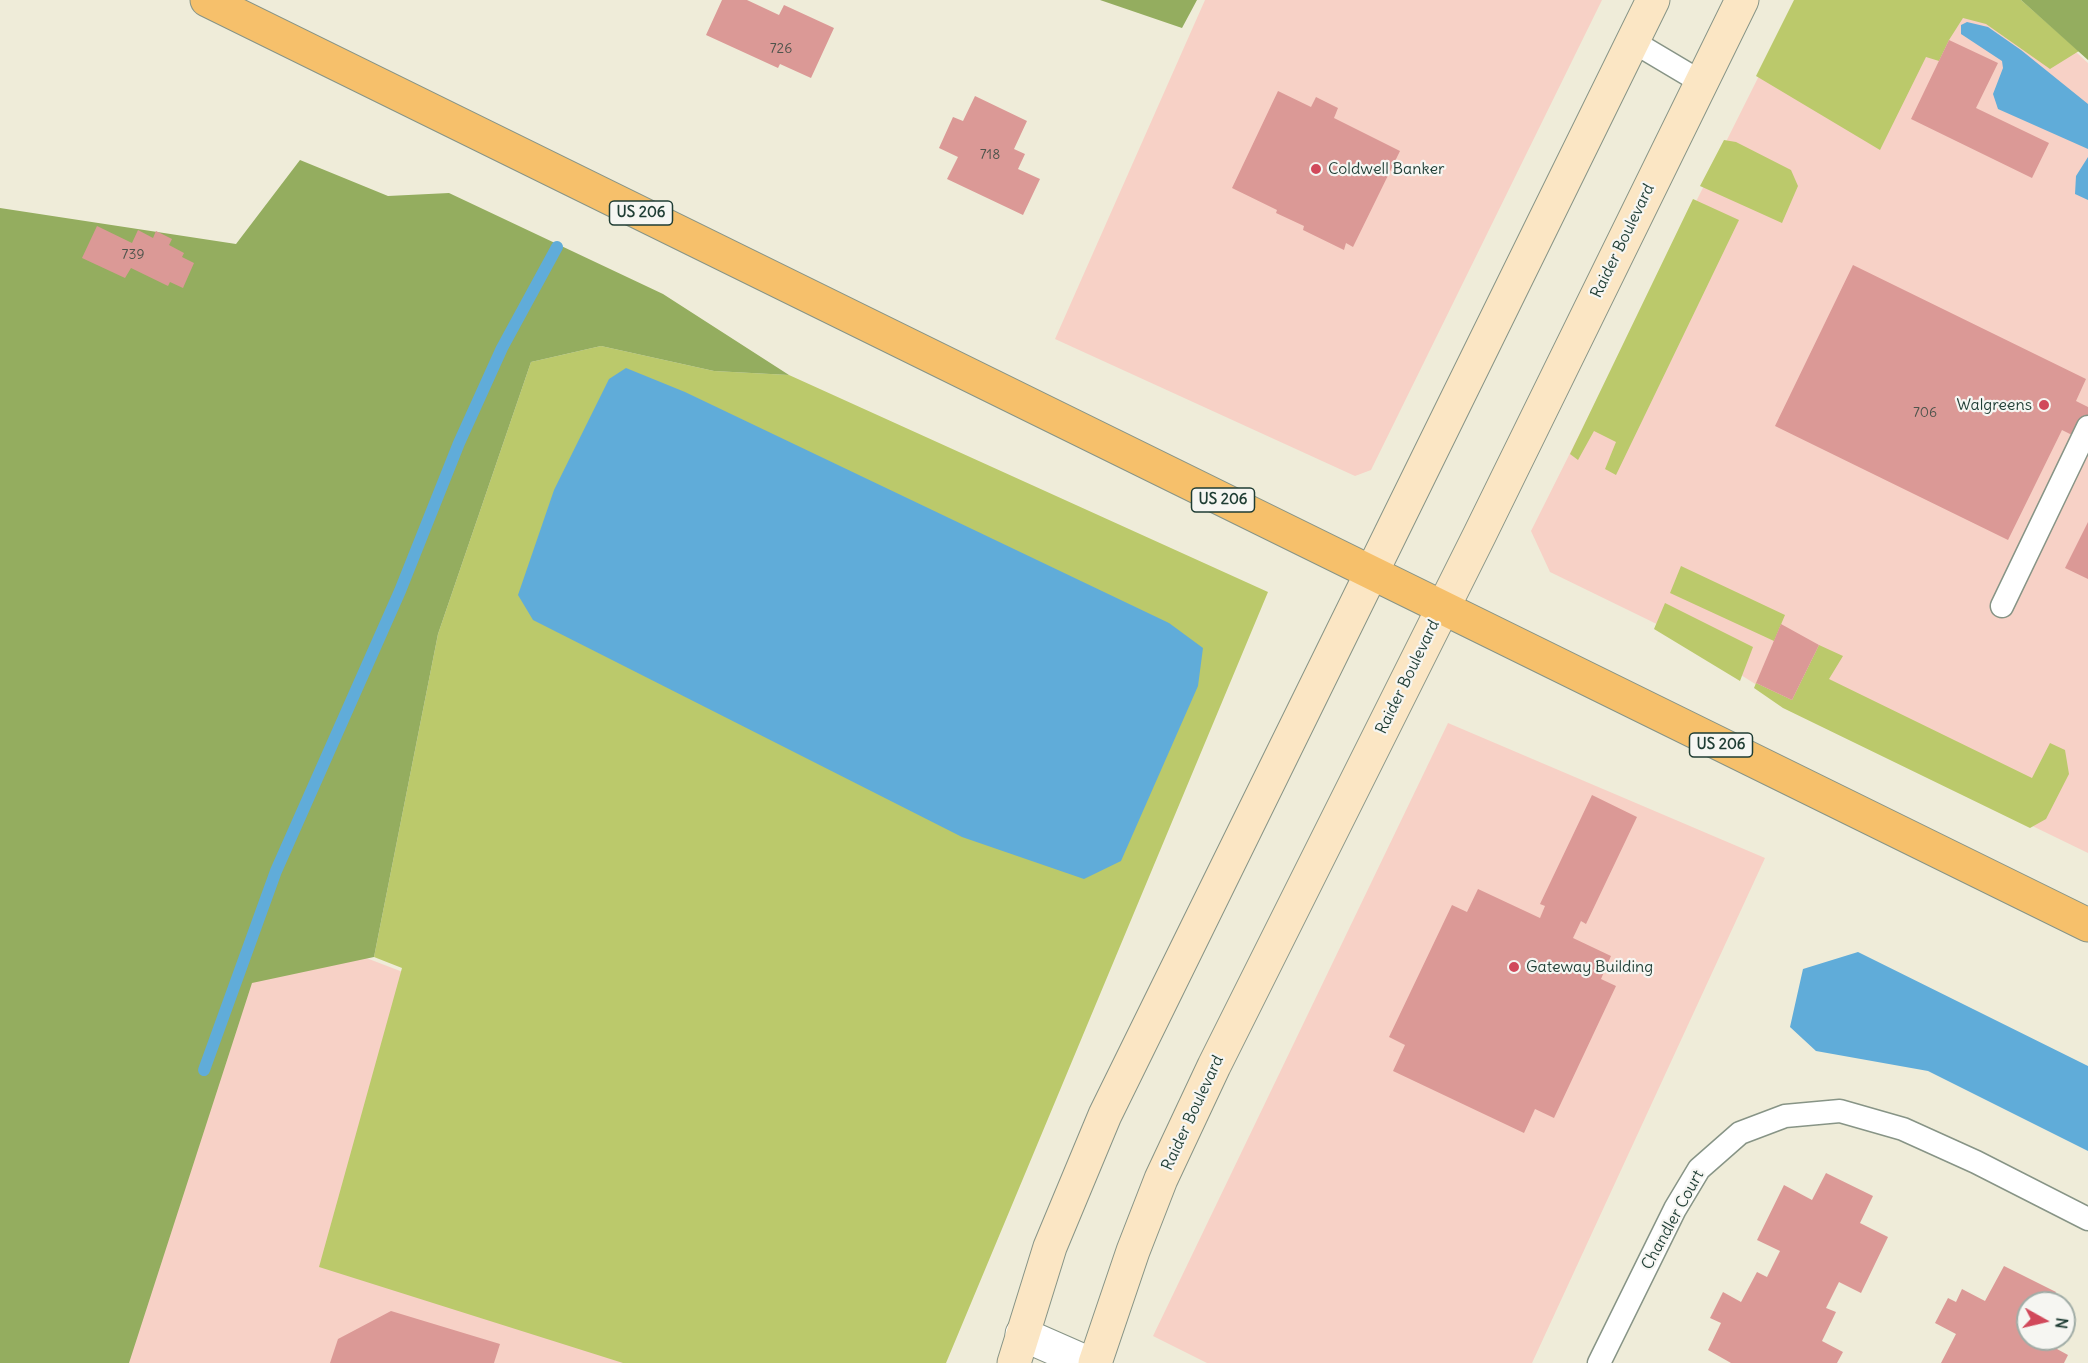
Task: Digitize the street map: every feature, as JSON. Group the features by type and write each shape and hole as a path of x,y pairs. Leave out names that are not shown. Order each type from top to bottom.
{"main road":[{"name":"US 206","path":"207,0 2088,925"}],"street":[{"path":"1088,1363 1018,1348 1050,1247 1078,1175 1105,1115 1653,0"},
{"name":"Raider Boulevard","path":"1095,1363 1133,1251 1161,1179 1214,1066 1742,0"}],"lane":[{"path":"1632,41 1701,82"},
{"path":"2001,606 2088,428"},
{"name":"Chandler Court","path":"1599,1363 1670,1219 1699,1169 1740,1133 1785,1116 1840,1111 1903,1129 1976,1162 2088,1219"}],"shaded area":[{"path":"1205,0 1602,0 1371,470 1355,476 1055,339"},
{"path":"1797,0 2019,0 2088,63 2088,853 1808,717 1669,630 1550,572 1531,531"},
{"path":"1448,723 1765,858 1532,1363 1207,1363 1153,1336"},
{"path":"254,915 990,1197 942,1363 111,1363"}],"green space":[{"path":"1100,0 1197,0 1182,28"},
{"path":"1794,0 2021,0 2079,51 2050,69 1986,24 1963,18 1939,61 1926,57 1880,150 1756,76"},
{"path":"2021,0 2088,0 2088,60"},
{"path":"1724,140 1736,142 1791,170 1798,186 1782,223 1700,186"},
{"path":"300,160 388,196 449,193 663,294 789,375 714,371 601,346 531,362 438,634 374,957 252,983 129,1363 0,1363 0,208 236,244"},
{"path":"1693,199 1739,220 1616,475 1605,469 1616,442 1594,431 1578,460 1570,454"},
{"path":"601,346 714,371 789,375 1268,592 946,1363 623,1363 319,1267 402,968 374,957 438,634 531,362"},
{"path":"1681,566 1785,615 1774,641 1670,593"},
{"path":"1665,603 1753,647 1740,681 1654,629"},
{"path":"1819,645 1843,656 1829,679 2032,778 2050,743 2065,750 2069,774 2046,819 2030,828 1783,708 1754,688 1756,683 1792,700"}],"water":[{"path":"1967,22 1988,27 2021,50 2088,104 2088,149 1998,109 1993,94 2003,68 2002,61 1961,34 1961,25"},
{"path":"2088,157 2088,200 2075,194 2076,176"},
{"path":"626,368 685,392 1169,623 1203,648 1198,686 1121,861 1084,879 962,837 533,620 518,595 554,490 609,379"},
{"path":"1858,952 2088,1066 2088,1151 1928,1071 1816,1051 1790,1027 1803,969"}],"building":[{"path":"722,0 747,0 779,15 784,5 834,28 811,78 780,64 778,68 706,35"},
{"path":"1949,40 1998,63 1976,108 2049,143 2032,178 1911,119"},
{"name":"Coldwell Banker","path":"1278,91 1311,107 1316,97 1338,108 1334,118 1400,151 1353,247 1346,243 1344,250 1303,230 1304,226 1276,213 1277,210 1232,188"},
{"path":"975,96 1027,121 1014,149 1025,154 1018,169 1040,179 1023,215 947,179 958,157 939,148 953,117 963,121"},
{"path":"97,226 132,243 138,230 153,238 156,231 172,239 169,245 184,253 182,257 194,263 183,288 170,282 168,286 131,268 125,278 82,258"},
{"name":"Walgreens","path":"1853,265 2086,379 2076,401 2088,407 2088,443 2062,430 2008,540 1775,426"},
{"path":"2088,522 2088,579 2065,568"},
{"path":"1781,624 1819,645 1792,700 1756,683"},
{"name":"Gateway Building","path":"1592,795 1637,817 1586,924 1581,921 1573,938 1611,956 1601,979 1616,986 1554,1118 1535,1109 1524,1133 1393,1071 1405,1045 1389,1037 1452,905 1467,912 1478,889 1540,918 1545,906 1540,904"},
{"path":"1826,1173 1873,1196 1860,1223 1888,1237 1861,1293 1839,1282 1826,1308 1836,1312 1822,1341 1843,1352 1837,1363 1731,1363 1708,1350 1721,1323 1710,1318 1723,1292 1741,1302 1757,1272 1767,1277 1780,1251 1757,1240 1784,1185 1812,1200"},
{"path":"2004,1266 2054,1291 2016,1291 2016,1351 2061,1351 2068,1355 2064,1363 1941,1363 1956,1334 1935,1323 1948,1298 1956,1302 1962,1289 1985,1301"},
{"path":"391,1311 500,1344 494,1363 330,1363 338,1339"}],"waterway":[{"path":"204,1070 276,871 400,591 459,443 502,348 557,247"}],"place":[{"name":"Coldwell Banker","path":"1316,169"},
{"name":"Walgreens","path":"2044,405"},
{"name":"Gateway Building","path":"1514,967"}]}
